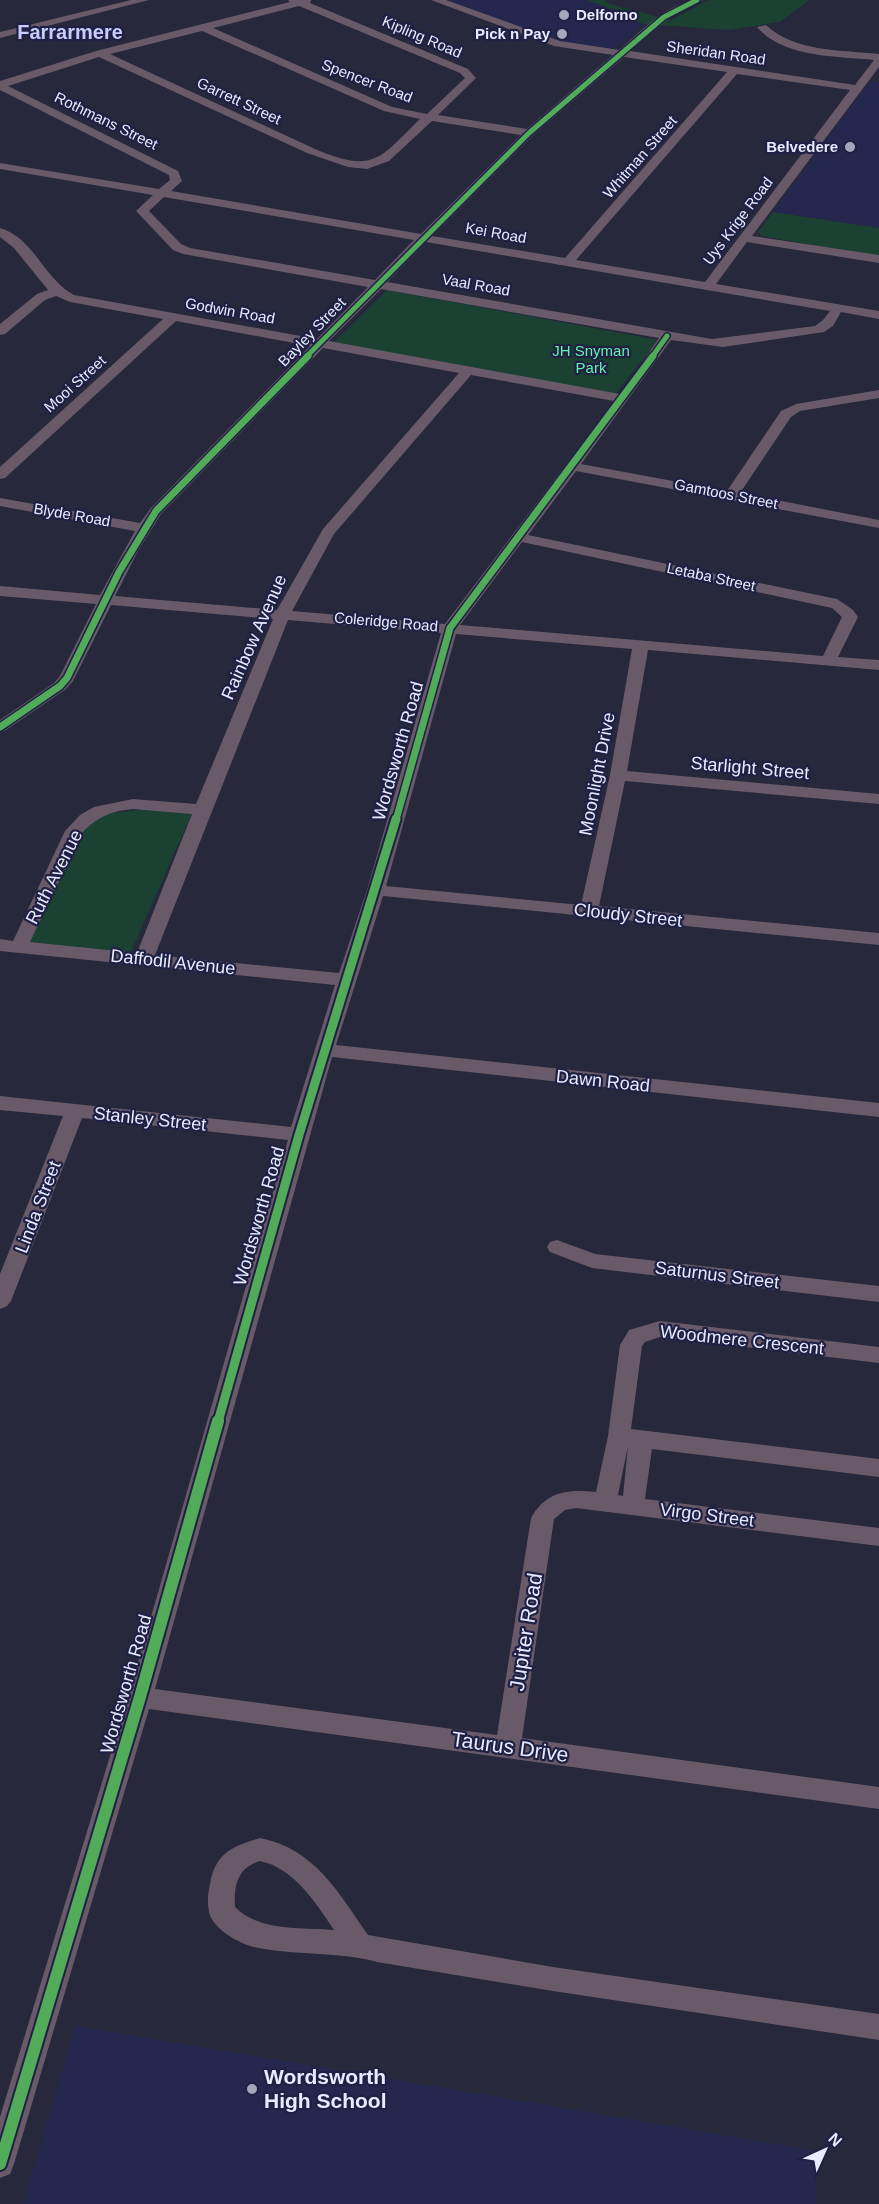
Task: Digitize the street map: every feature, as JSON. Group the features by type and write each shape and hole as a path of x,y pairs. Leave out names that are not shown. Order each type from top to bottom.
{"street":[{"path":"0,35 144,0"},
{"path":"0,85 100,53 297,1 312,0"},
{"name":"Sheridan Road","path":"436,0 544,41 619,55 856,88"},
{"name":"Bayley Street","path":"0,727 60,686 67,678 104,599 143,528 156,512 424,237 530,133 664,17 697,0"},
{"name":"Kipling Road","path":"297,1 464,71 471,77 429,118"},
{"name":"Spencer Road","path":"202,27 388,109 429,118 530,133"},
{"path":"762,27 766,34 784,44 879,59"},
{"name":"Garrett Street","path":"100,53 330,160 352,165 368,165 386,159 429,118"},
{"name":"Uys Krige Road","path":"708,286 879,59"},
{"name":"Whitman Street","path":"568,262 734,71"},
{"name":"Rothmans Street","path":"0,85 171,170 176,175 176,181 162,193"},
{"name":"Kei Road","path":"0,166 879,315"},
{"name":"Vaal Road","path":"162,193 144,208 143,214 180,249 667,336 723,343 813,330 828,323 838,308"},
{"path":"0,232 12,238 56,291 41,297 0,331"},
{"path":"744,238 879,259"},
{"name":"Godwin Road","path":"56,291 70,298 172,318 623,399"},
{"name":"Mooi Street","path":"0,475 172,318"},
{"name":"Wordsworth Road","path":"0,2164 140,1697 299,1135 376,890 450,628 623,399 667,336"},
{"name":"Rainbow Avenue","path":"144,959 282,613 328,532 467,372"},
{"path":"732,495 786,414 796,408 879,394"},
{"name":"Gamtoos Street","path":"572,466 879,524"},
{"name":"Blyde Road","path":"0,502 143,528"},
{"name":"Letaba Street","path":"518,537 830,602 843,608 850,617 829,660"},
{"name":"Coleridge Road","path":"0,591 879,665"},
{"name":"Moonlight Drive","path":"589,911 618,775 641,645"},
{"name":"Starlight Street","path":"618,775 879,799"},
{"name":"Ruth Avenue","path":"20,946 74,831 87,818 107,808 128,804 202,810"},
{"name":"Cloudy Street","path":"376,890 879,939"},
{"name":"Daffodil Avenue","path":"0,945 346,980"},
{"name":"Dawn Road","path":"326,1050 879,1110"},
{"name":"Stanley Street","path":"0,1103 299,1135"},
{"name":"Linda Street","path":"0,1301 75,1112"},
{"name":"Saturnus Street","path":"558,1247 592,1261 879,1294"},
{"name":"Woodmere Crescent","path":"605,1503 619,1436 631,1345 637,1336 660,1329 879,1355"},
{"path":"619,1436 879,1468"},
{"path":"633,1506 642,1439"},
{"name":"Virgo Street","path":"543,1518 546,1511 563,1501 576,1499 879,1537"},
{"name":"Jupiter Road","path":"508,1746 543,1518"},
{"name":"Taurus Drive","path":"140,1697 879,1798"},
{"path":"359,1945 303,1870 287,1857 269,1850 247,1852 232,1861 225,1872 221,1893 222,1912 235,1925 254,1935 359,1945 377,1950 553,1979 879,2027"}],"shaded area":[{"path":"450,0 587,0 622,13 643,24 617,47 607,49 558,43"},
{"name":"Belvedere","path":"870,81 879,82 879,228 773,212"},
{"name":"Wordsworth High School","path":"76,2026 817,2151 815,2204 23,2204"}],"green space":[{"path":"587,0 604,0 610,4 671,20 709,0 809,0 780,22 728,30 643,24 622,13"},
{"path":"773,212 879,228 879,257 762,236 758,232"},
{"name":"JH Snyman Park","path":"387,290 658,340 613,397 333,343"},
{"path":"150,809 192,813 131,952 25,943 75,833 101,814"}],"cycle path":[{"path":"0,727 60,686 67,678 130,551 156,511 529,133 664,17 697,0"},
{"path":"0,2164 140,1697 299,1135 376,890 450,628 623,399 667,336"}],"place":[{"name":"Delforno","path":"564,15"},
{"name":"Pick n Pay","path":"562,34"},
{"name":"Belvedere","path":"850,147"},
{"name":"Wordsworth High School","path":"252,2089"}],"district":[{"name":"Farrarmere","path":"70,32"}]}
